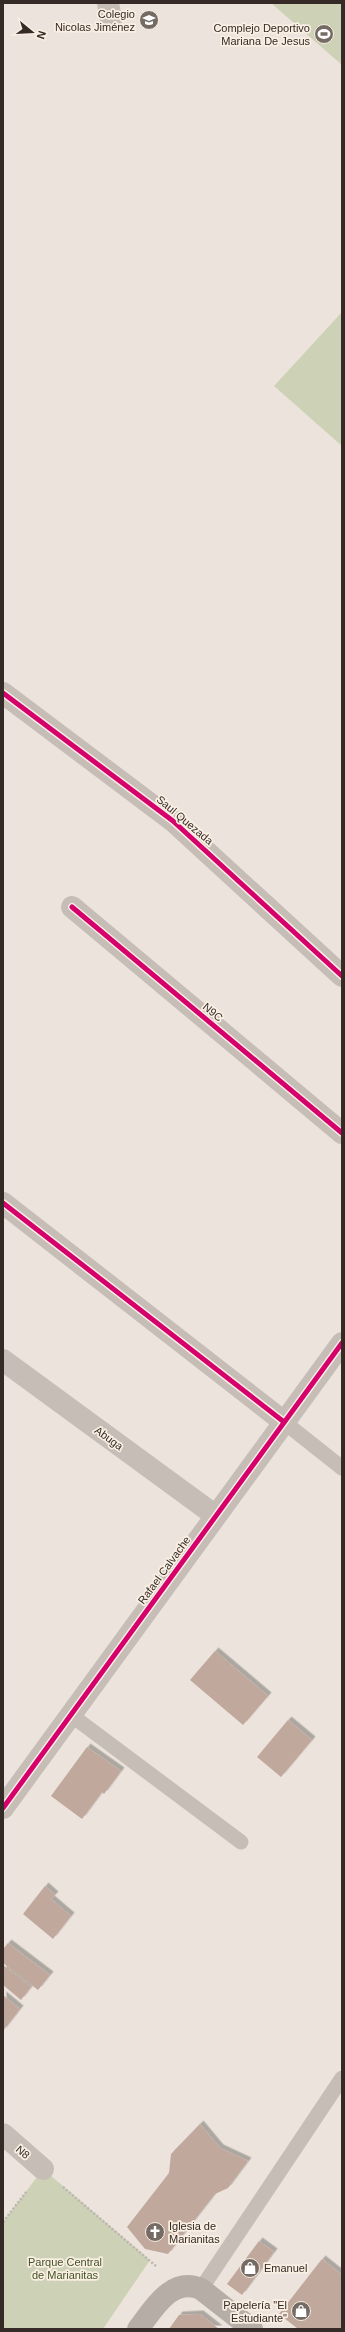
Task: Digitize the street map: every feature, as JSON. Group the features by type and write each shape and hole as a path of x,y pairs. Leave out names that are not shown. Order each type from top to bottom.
{"street":[{"name":"Saul Quezada","path":"3,693 173,821 342,976"},
{"name":"N9C","path":"72,907 342,1133"},
{"path":"3,1203 284,1422"},
{"name":"Rafael Calvache","path":"3,1808 342,1343"},
{"name":"Abuga","path":"3,1360 216,1516"},
{"name":"N8","path":"3,2134 43,2170"},
{"path":"138,2329 165,2295 191,2288 252,2329"}],"lane":[{"path":"284,1422 342,1468"},
{"path":"71,1715 241,1842"},
{"path":"191,2288 342,2078"}],"path":[{"path":"3,2222 43,2170 191,2288"}],"green space":[{"name":"Complejo Deportivo Mariana De Jesus","path":"271,3 342,3 342,65"},
{"path":"342,312 342,446 274,386"},
{"name":"Parque Central de Marianitas","path":"43,2169 150,2260 103,2329 3,2329 3,2222"}],"building":[{"path":"215,1651 268,1696 243,1725 190,1680"},
{"path":"288,1720 312,1740 281,1777 257,1757"},
{"path":"87,1747 121,1771 104,1794 102,1792 82,1819 51,1796"},
{"path":"45,1886 55,1895 51,1899 71,1916 53,1939 23,1914"},
{"path":"8,1943 50,1975 38,1990 3,1963 3,1949"},
{"path":"3,1965 31,1987 21,2000 3,1985"},
{"path":"3,1995 20,2009 3,2031"},
{"path":"200,2124 220,2148 248,2161 228,2188 215,2194 168,2254 145,2249 127,2227 169,2173 171,2154"},
{"name":"Emanuel","path":"259,2241 274,2252 242,2295 227,2284"},
{"path":"322,2259 342,2275 342,2329 298,2329 279,2314"},
{"path":"200,2314 219,2329 169,2329 179,2315"}],"cycle path":[{"path":"3,693 173,821 342,976"},
{"path":"72,907 342,1133"},
{"path":"3,1203 284,1422"},
{"path":"3,1808 342,1343"}],"place":[{"name":"Colegio Nicolas Jiménez","path":"149,20"},
{"name":"Complejo Deportivo Mariana De Jesus","path":"324,34"},
{"name":"Iglesia de Marianitas","path":"155,2232"},
{"name":"Emanuel","path":"250,2268"},
{"name":"Papelería \"El Estudiante\"","path":"301,2311"}]}
